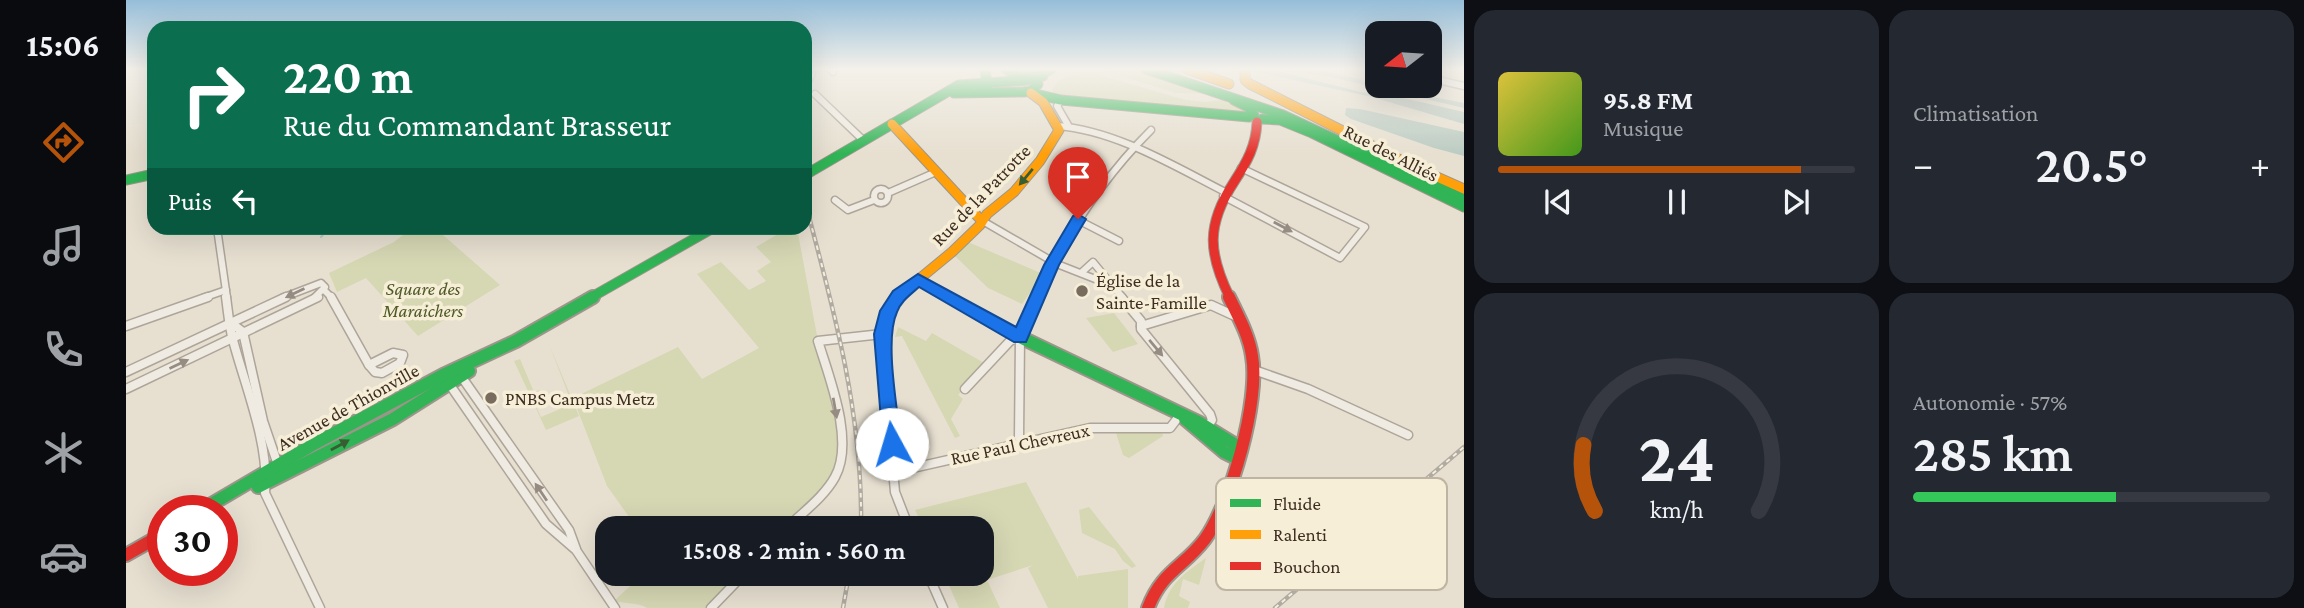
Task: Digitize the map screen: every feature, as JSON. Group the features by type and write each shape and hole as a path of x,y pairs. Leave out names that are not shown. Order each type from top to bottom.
{"main road":[{"path":"812,171 940,97"},
{"path":"1035,97 1043,102 1061,126"},
{"name":"Rue des Alliés","path":"1048,97 1280,120 1312,133 1398,177 1464,199"},
{"path":"1227,97 1312,133"},
{"path":"1235,97 1283,115 1464,199"},
{"path":"1249,97 1464,199"},
{"path":"1264,97 1402,162"},
{"name":"Rue des Alliés","path":"1280,97 1402,162 1464,199"},
{"path":"1230,478 1253,396 1254,370 1251,352 1215,267 1213,221 1224,194 1259,141 1256,118 1248,107 1232,99"},
{"name":"Rue de la Patrotte","path":"918,280 952,252 981,220 1023,181 1051,145 1061,126"},
{"path":"889,127 909,141 981,220"},
{"path":"126,173 147,168"},
{"path":"126,180 147,176"},
{"name":"Avenue de Thionville","path":"278,467 447,380 701,235"},
{"path":"1020,337 1180,415 1238,452"},
{"name":"Avenue de Thionville","path":"238,495 267,478 293,456 447,380"},
{"name":"Avenue de Thionville","path":"232,495 267,478"},
{"path":"1148,608 1160,578 1205,542 1216,518"},
{"path":"126,555 147,543"}],"street":[{"path":"819,97 867,139"},
{"path":"1061,100 1057,106 1061,126"},
{"path":"1061,126 1085,128 1132,150 1224,194 1340,258 1365,227 1241,168"},
{"path":"1061,126 1085,128"},
{"path":"1022,443 1019,431 1020,337 1054,261 1078,219 1151,130"},
{"path":"835,200 850,210 874,200 872,195 875,191 888,193 936,172"},
{"path":"1078,219 1119,242"},
{"path":"981,220 1054,261 1112,286"},
{"path":"218,235 232,338 244,375 267,478 265,494 320,608"},
{"path":"1081,273 1093,262 1141,321 1141,329 1210,414 1212,420 1205,432"},
{"path":"904,516 895,492 882,334 892,304 906,288 918,280 1020,337"},
{"path":"126,372 313,284 324,284 325,291 369,365"},
{"path":"126,326 226,290"},
{"path":"126,389 325,291"},
{"path":"1141,326 1211,305 1235,316"},
{"path":"268,306 274,317"},
{"path":"231,323 243,332 263,421 278,467"},
{"path":"799,516 835,478 842,459 832,393 818,341 882,334"},
{"path":"965,389 1010,341 1020,337"},
{"path":"1254,370 1308,388 1408,435"},
{"path":"459,373 569,530 576,550"},
{"path":"447,380 546,523 576,550 615,608"},
{"name":"Rue Paul Chevreux","path":"895,472 1097,427 1170,428 1180,415"},
{"path":"711,608 732,586"},
{"path":"933,586 943,608"}],"green space":[{"path":"1066,97 1177,97 1206,102 1227,99 1248,109 1252,115"},
{"name":"Square des Maraichers","path":"403,235 443,235 500,285 418,336 366,278 337,292 329,273 394,242"},
{"path":"776,235 798,235 818,341 832,392 842,447 835,478 797,516 628,516 607,486 573,398 678,347 702,379 759,348 697,274 721,262 749,290 766,281 757,271 771,262 756,247"},
{"path":"968,242 1043,274 1022,304 988,288 954,255"},
{"path":"1114,313 1138,344 1113,352 1086,318"},
{"path":"898,327 926,341 932,333 986,364 958,395 963,399 951,419 960,436 955,438 902,336 895,337"},
{"path":"549,344 579,416 546,430 514,361 520,359 534,392 540,390 533,400 541,417 572,404"},
{"path":"1162,432 1163,436 1129,458 1123,455 1116,433"},
{"path":"1026,482 1078,579 1078,576 1128,569 1128,608 1048,608 1028,568 1033,565 994,578 994,516 918,516 915,510"},
{"path":"1089,507 1136,566 1132,568 1115,549 1082,533 1079,510"},
{"path":"1206,558 1199,585 1183,579 1179,596 1190,602 1188,608 1164,608 1174,584"},
{"path":"630,586 729,586 708,608 647,608 614,601"},
{"path":"949,586 990,586 1000,608 959,608"}],"shaded area":[{"path":"1375,98 1403,98 1464,112 1464,124"},
{"path":"1421,98 1438,98 1464,103 1464,108"},
{"path":"1346,108 1464,132 1464,156 1351,119 1345,115"}],"railway":[{"path":"812,229 836,323 852,404 861,516"},
{"path":"1428,478 1464,447"},
{"path":"843,608 847,586"},
{"path":"1275,608 1296,590"}],"traffic: fast":[{"path":"812,171 938,97"},
{"path":"1050,97 1249,117"},
{"path":"1231,97 1283,115 1464,199"},
{"path":"1234,100 1248,107 1254,115"},
{"path":"1262,119 1280,120 1312,133 1464,207"},
{"path":"126,180 147,176"},
{"path":"227,495 312,445 443,375 516,341 701,235"},
{"path":"1020,337 1200,423 1239,447"},
{"path":"258,487 393,419 469,371"},
{"path":"1185,419 1224,452 1236,458"}],"traffic: slow":[{"path":"918,280 952,252 980,225 987,214 1014,192 1040,161 1059,130 1043,102 1037,97"},
{"path":"1276,97 1410,165 1464,189"},
{"path":"892,124 981,220"}],"traffic: jam":[{"path":"1232,478 1244,436 1254,374 1247,338 1217,270 1212,233 1221,204 1252,151 1257,137 1257,122"},
{"path":"1148,608 1153,594 1165,576 1196,550 1216,520"},
{"path":"126,555 147,543"}],"place":[{"name":"Église de la Sainte-Famille","path":"1082,291"},
{"name":"PNBS Campus Metz","path":"491,398"}],"route":[{"path":"892,444 882,334 888,311 899,295 918,280 1020,337 1052,265 1078,219"}]}
